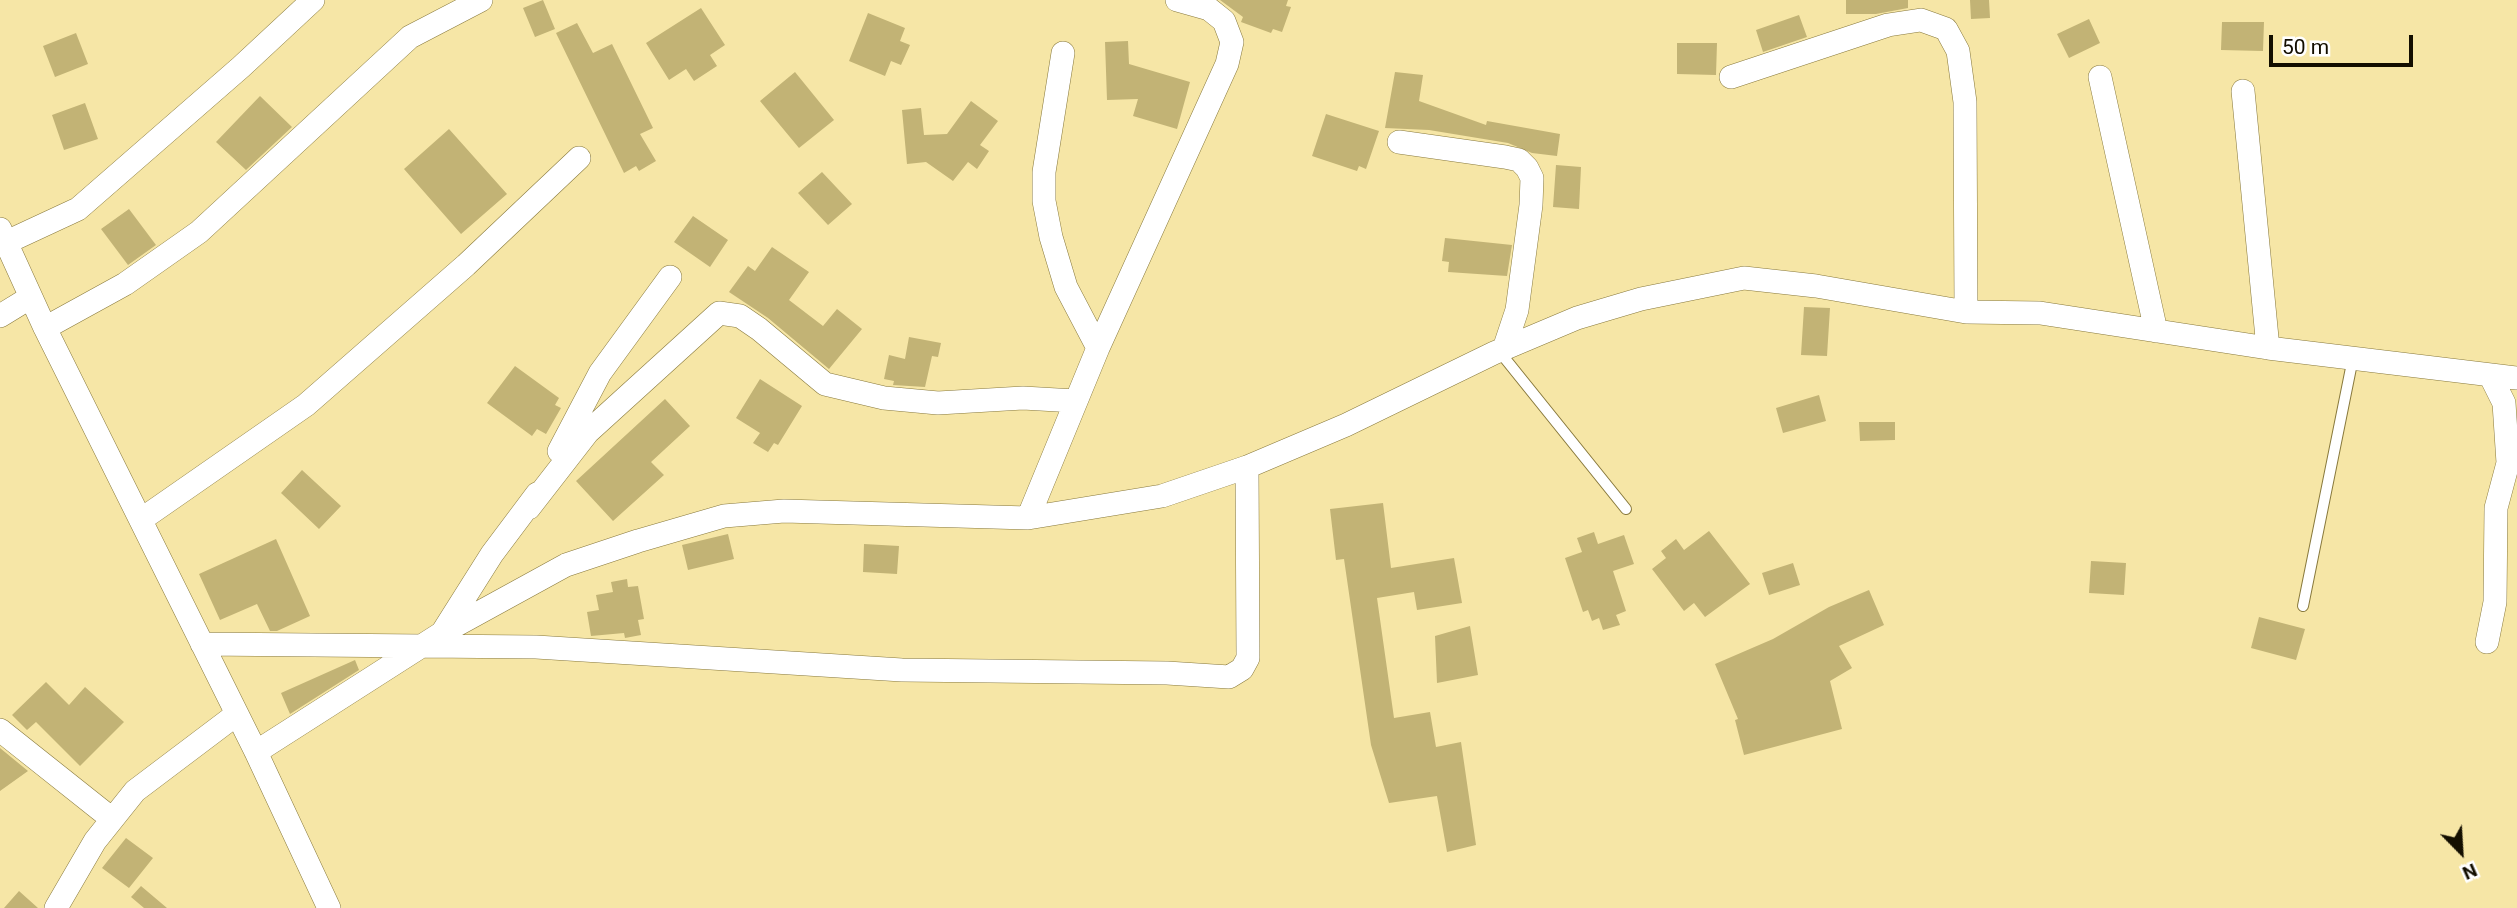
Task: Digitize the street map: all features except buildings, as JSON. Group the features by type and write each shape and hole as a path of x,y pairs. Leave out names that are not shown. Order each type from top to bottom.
{"street":[{"path":"313,0 241,68 78,209 4,235 45,328 257,752 329,908"},
{"path":"45,328 125,284 199,232 410,37 481,0"},
{"path":"1028,518 1098,348 1227,64 1232,42 1224,21 1209,9 1177,0"},
{"path":"1731,77 1888,25 1921,20 1946,29 1958,51 1965,102 1966,312"},
{"path":"1063,53 1044,172 1044,201 1051,237 1066,287 1098,348"},
{"path":"2100,77 2156,331"},
{"path":"2243,91 2268,348"},
{"path":"1399,142 1519,160 1532,178 1517,310 1502,350"},
{"path":"142,519 306,405 466,265 579,158"},
{"path":"529,508 600,373 670,277"},
{"path":"257,752 434,639 566,565 724,516 784,511 1028,518 1162,496 1247,467 1401,400 1502,350 1577,318 1641,299 1744,278 1816,286 1966,312 2039,313 2268,348 2517,378"},
{"path":"0,316 31,297"},
{"path":"434,639 492,555 588,432 719,313 740,316 825,384 884,398 938,403 1023,398 1075,401"},
{"path":"2487,642 2495,602 2496,508 2508,463 2504,403 2490,375"},
{"path":"202,644 434,639 902,670 1167,673 1229,677 1242,669 1248,658 1247,467"},
{"path":"57,908 95,841 135,791 237,714"},
{"path":"0,730 112,819"}],"lane":[{"path":"1502,350 1626,509"},
{"path":"2303,606 2353,358"}]}
